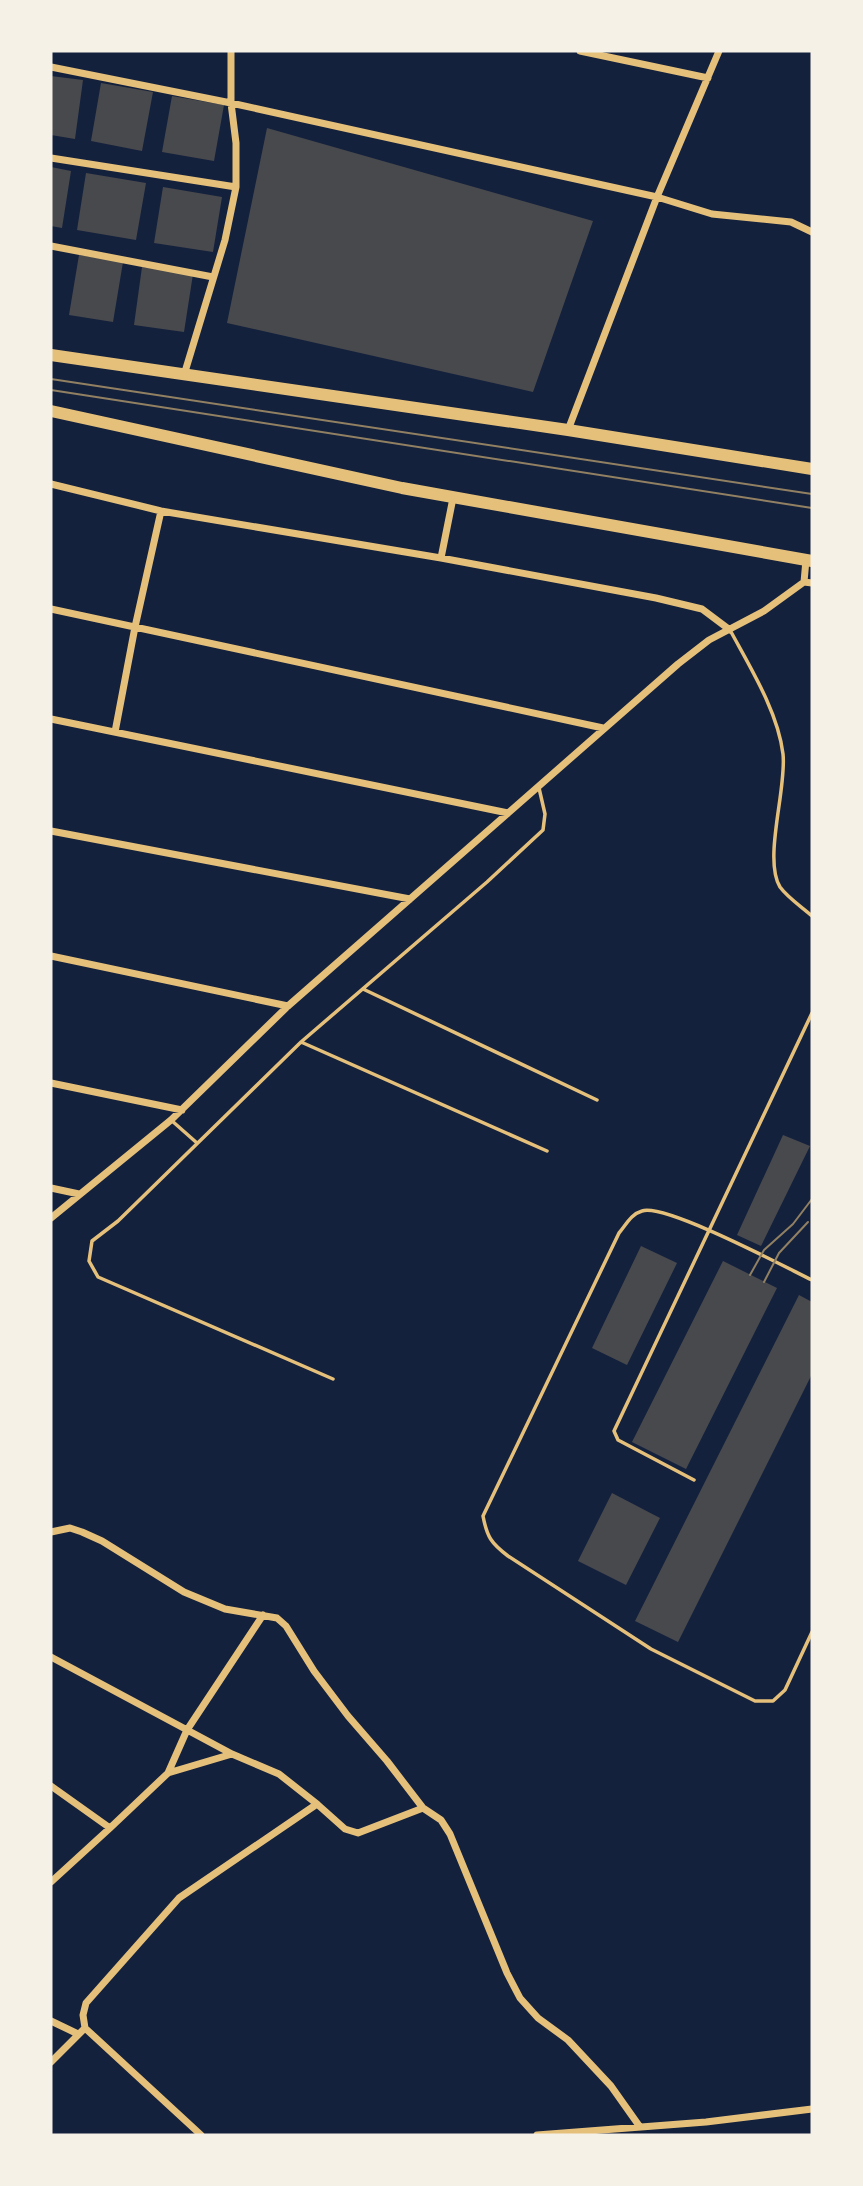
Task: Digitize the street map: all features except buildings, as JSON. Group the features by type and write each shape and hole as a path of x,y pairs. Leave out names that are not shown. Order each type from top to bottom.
{"main road":[{"path":"51,355 568,430 812,469"},
{"path":"51,411 453,498 809,560"}],"street":[{"path":"184,375 225,240 236,187 231,51"},
{"path":"580,51 708,78"},
{"path":"568,430 657,197 719,51"},
{"path":"51,67 231,103 657,197 712,214 791,222 812,232"},
{"path":"51,158 236,187"},
{"path":"51,246 213,277"},
{"path":"51,484 161,511 441,558 702,609 730,630"},
{"path":"441,558 453,498"},
{"path":"115,732 161,511"},
{"path":"51,1217 171,1120 288,1006 688,656 709,640 808,583 809,560"},
{"path":"51,609 603,728"},
{"path":"51,719 509,813"},
{"path":"51,831 410,899"},
{"path":"51,956 288,1006"},
{"path":"51,1083 182,1110"},
{"path":"51,1188 79,1194"},
{"path":"51,1532 70,1528 82,1532 102,1541 184,1592 225,1609 277,1618 286,1626 339,1705 387,1761 422,1808 441,1820 450,1834 507,1973 520,1998 538,2018 568,2040 603,2077 640,2127"},
{"path":"51,1882 168,1773 187,1730 263,1615"},
{"path":"51,1657 232,1754 279,1774 345,1829 358,1833 422,1808"},
{"path":"168,1773 232,1754"},
{"path":"51,1786 110,1828"},
{"path":"201,2135 85,2028 83,2015 86,2003 179,1898 317,1804"},
{"path":"51,2021 78,2035"},
{"path":"51,2062 85,2028"},
{"path":"537,2135 706,2122 812,2109"}],"lane":[{"path":"730,630 758,680 783,754 773,854 779,886 812,916"},
{"path":"333,1379 98,1277 89,1261 92,1241 118,1221 301,1042 487,882 542,830 545,814 538,786"},
{"path":"363,989 597,1100"},
{"path":"694,1480 618,1440 614,1431 812,1013"},
{"path":"301,1042 547,1151"},
{"path":"171,1120 197,1143"},
{"path":"812,1280 708,1230 663,1212 644,1209 632,1216 619,1233 484,1516 486,1534 496,1547 508,1556 651,1649 755,1701 773,1700 785,1690 812,1632"}],"tram line":[{"path":"51,379 812,494"},
{"path":"51,390 812,508"},
{"path":"750,1275 764,1250 793,1224 812,1199"},
{"path":"764,1282 779,1253 808,1222"}]}
